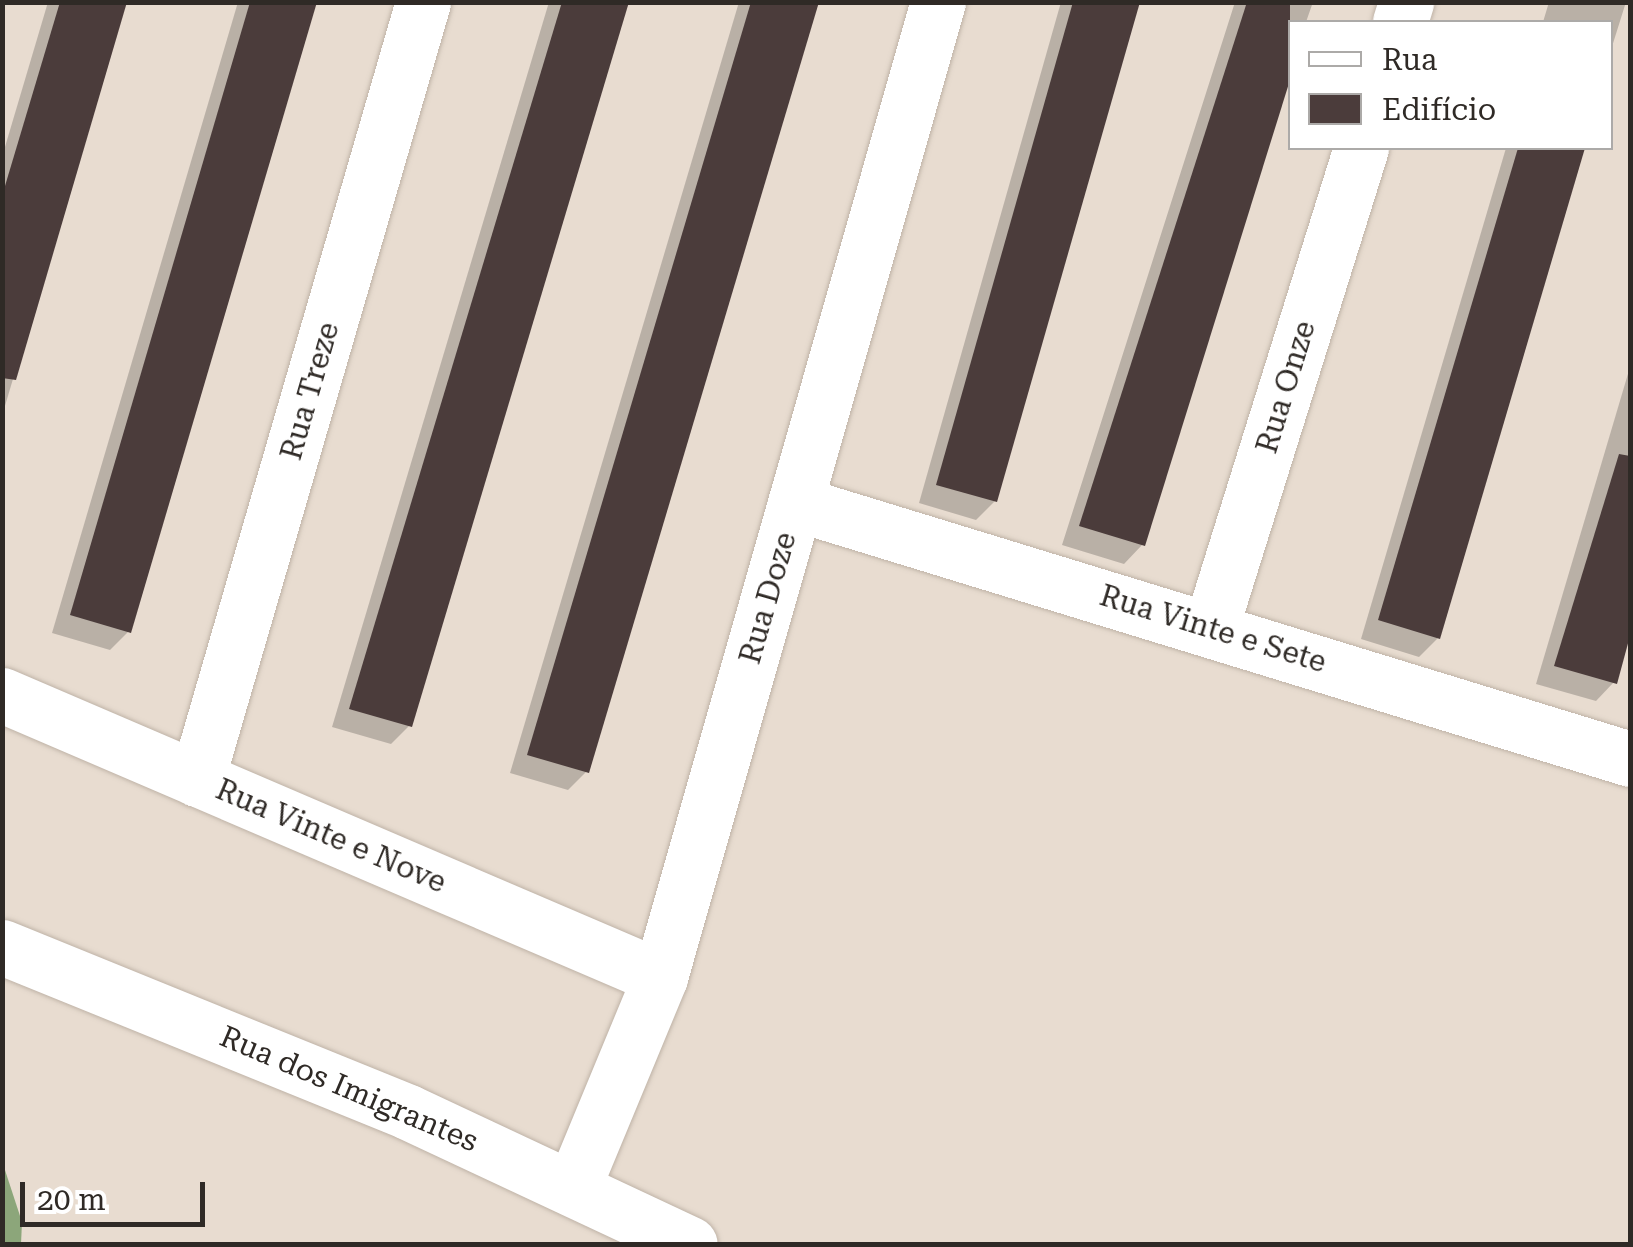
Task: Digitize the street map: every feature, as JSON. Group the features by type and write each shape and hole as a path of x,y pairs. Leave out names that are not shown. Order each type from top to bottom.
{"street":[{"name":"Rua Treze","path":"197,779 423,2"},
{"name":"Rua Doze","path":"574,1184 660,977 938,2"},
{"name":"Rua Onze","path":"1211,628 1360,150"},
{"name":"Rua Vinte e Sete","path":"795,503 1630,759"},
{"name":"Rua Vinte e Nove","path":"2,695 660,977"},
{"name":"Rua dos Imigrantes","path":"2,947 574,1184 690,1244"}],"green space":[{"path":"3,1164 22,1222 21,1244 3,1244"}],"building":[{"path":"60,2 127,2 16,380 2,378 2,196"},
{"path":"250,2 317,2 131,633 70,615"},
{"path":"562,2 629,2 412,727 349,709"},
{"path":"751,2 819,2 589,773 527,755"},
{"path":"1073,2 1140,2 997,502 936,485"},
{"path":"1247,2 1290,2 1288,86 1145,546 1079,526"},
{"path":"1517,150 1584,150 1440,639 1378,620"},
{"path":"1619,454 1630,456 1630,636 1617,684 1554,666"}]}
